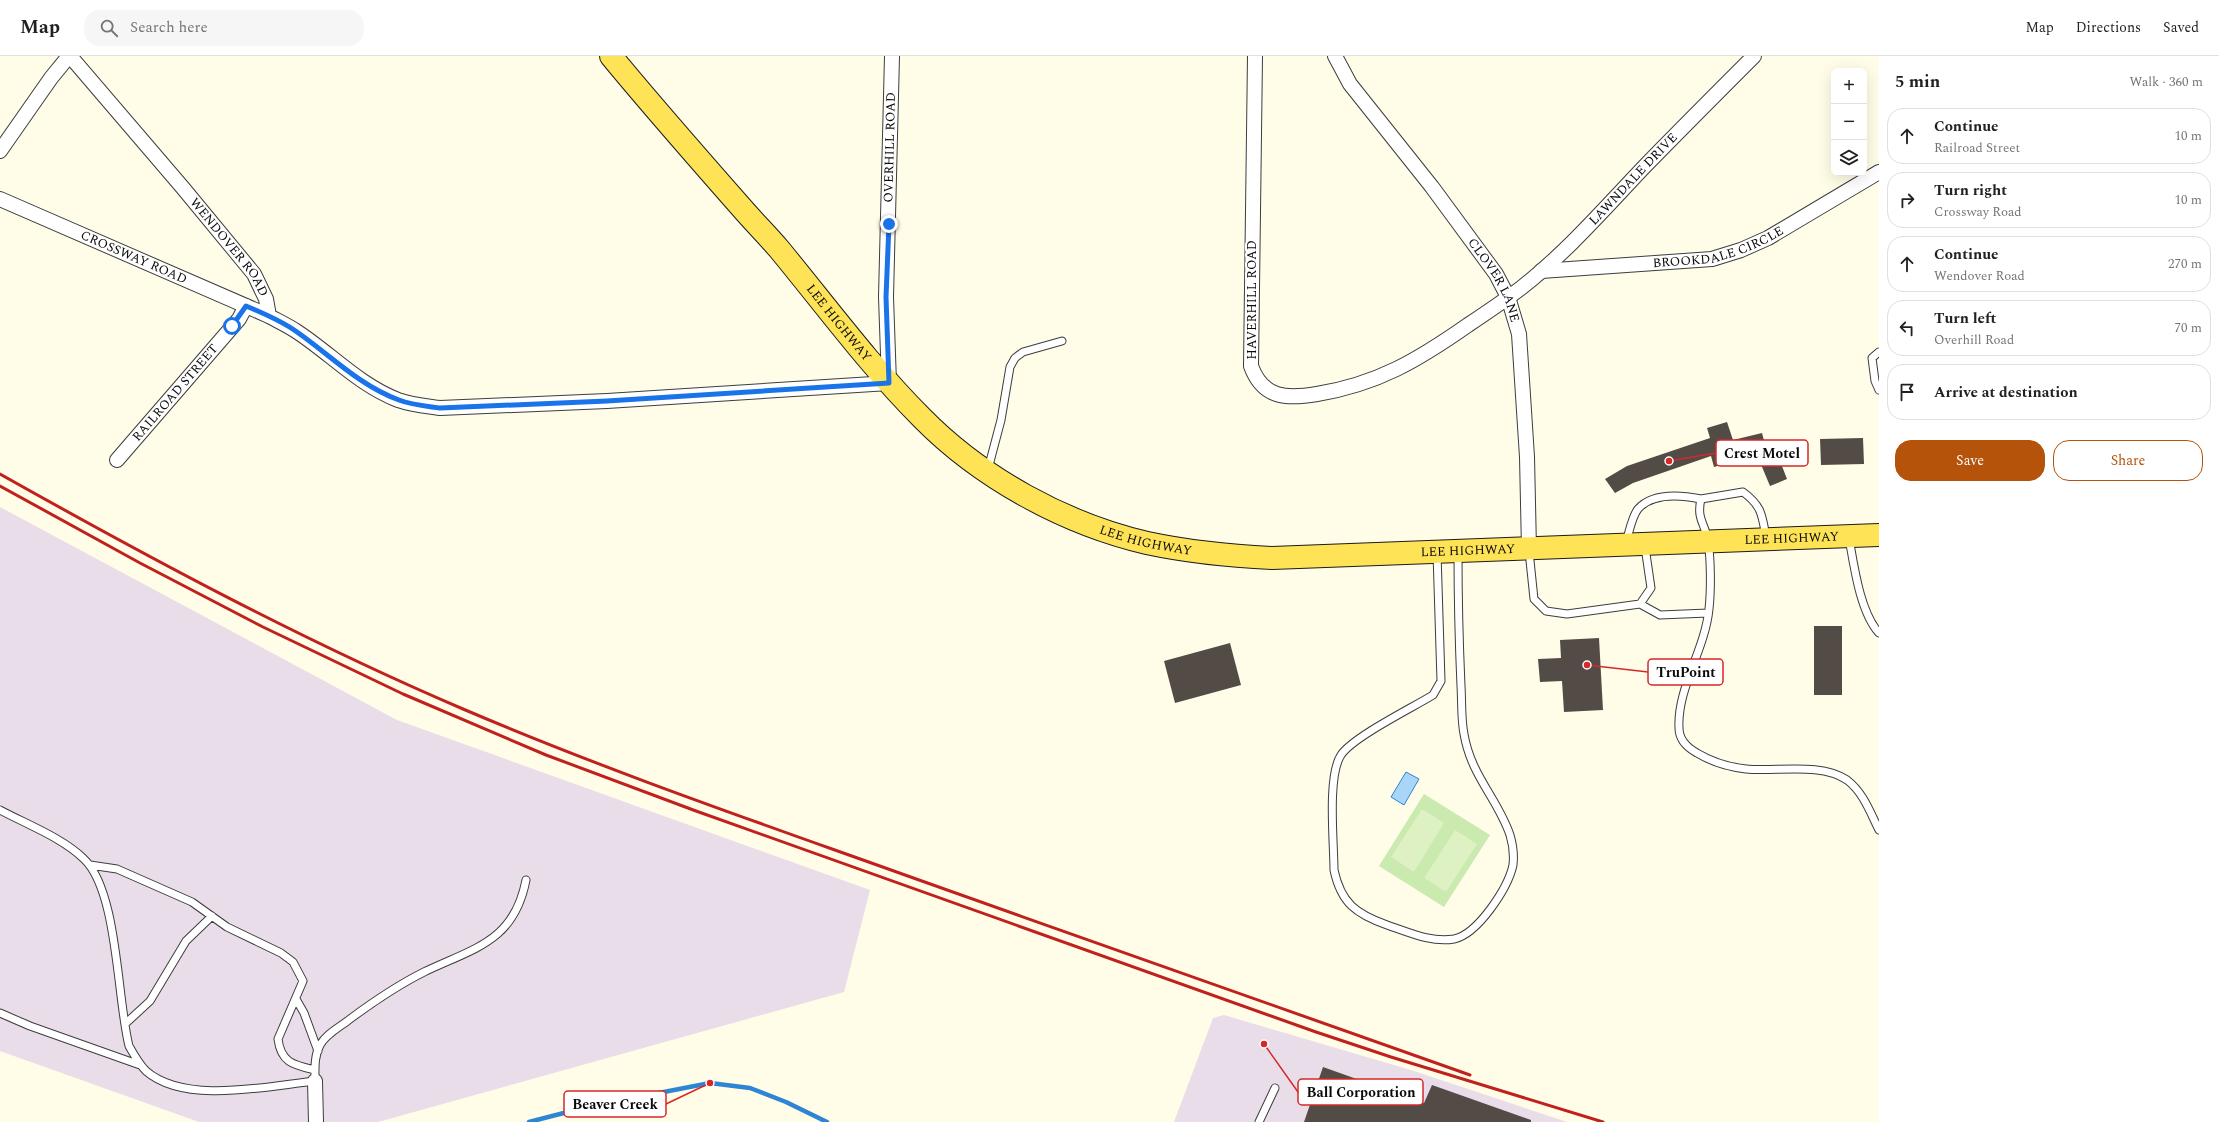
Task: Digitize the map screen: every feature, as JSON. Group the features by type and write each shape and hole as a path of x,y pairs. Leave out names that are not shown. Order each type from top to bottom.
{"main road":[{"name":"LEE HIGHWAY","path":"611,56 776,246 889,383 923,419 955,447 988,471 1041,502 1072,517 1146,542 1190,551 1272,558 1437,553 1879,535"}],"street":[{"path":"0,151 51,78 70,56"},
{"name":"WENDOVER ROAD","path":"70,56 184,188 254,274 266,299 269,316 296,331 345,369 376,389 397,400 414,405 440,408 607,401 889,383"},
{"name":"OVERHILL ROAD","path":"889,383 886,297 892,56"},
{"name":"HAVERHILL ROAD","path":"1255,56 1252,366 1255,377 1262,386 1269,392 1283,396 1311,395 1345,389 1367,383 1394,371 1431,351 1508,297"},
{"name":"CLOVER LANE","path":"1334,56 1350,84 1437,194 1496,274 1508,297 1519,334 1527,457 1529,549"},
{"name":"LAWNDALE DRIVE","path":"1508,297 1540,271 1574,240 1754,56"},
{"name":"BROOKDALE CIRCLE","path":"1540,271 1712,259 1741,250 1768,238 1879,172"},
{"name":"CROSSWAY ROAD","path":"0,199 269,316"},
{"name":"RAILROAD STREET","path":"117,460 239,319 246,306"},
{"path":"315,1075 316,1122"}],"lane":[{"path":"988,471 1001,420 1010,367 1015,358 1027,350 1062,341"},
{"path":"1879,352 1872,358 1875,381 1879,390"},
{"path":"1640,604 1651,588 1635,544 1637,510 1652,499 1682,495 1701,499 1743,492 1755,501 1761,510 1766,539"},
{"path":"1701,499 1698,511 1708,541 1708,613 1706,632 1687,682 1680,707 1678,729 1682,741 1689,749 1724,765 1746,769 1822,770 1836,774 1857,789 1879,830"},
{"path":"1848,536 1858,589 1874,627 1879,633"},
{"path":"1529,549 1534,600 1546,611 1566,614 1640,604 1660,615 1708,613"},
{"path":"1437,553 1441,681 1439,688 1433,695 1352,743 1341,754 1336,764 1333,779 1334,870 1337,885 1344,898 1356,912 1366,918 1425,938 1443,940 1455,938 1468,933 1478,924 1508,879 1513,858 1510,835 1497,808 1479,779 1469,757 1464,733 1458,629 1458,552"},
{"path":"0,810 71,848 90,865 101,884 106,901 129,1046 141,1065 156,1078 173,1086 201,1090 230,1090 315,1075"},
{"path":"90,865 117,868 192,902 227,927 281,953 293,962 303,981 278,1039 279,1049 290,1064 315,1075"},
{"path":"315,1075 315,1056 326,1038 361,1011 403,983 495,937 515,915 522,900 526,880"},
{"path":"125,1024 150,1001 186,941 212,916"},
{"path":"296,999 304,1013 318,1050"},
{"path":"0,1013 30,1026 141,1065"},
{"path":"1260,1122 1275,1088"}],"shaded area":[{"path":"0,507 397,720 870,890 844,992 378,1122 199,1122 0,1051"},
{"path":"1224,1015 1414,1071 1567,1122 1174,1122 1213,1018"}],"green space":[{"path":"1424,794 1490,835 1444,907 1379,866"},
{"path":"1422,809 1444,823 1414,872 1391,857"},
{"path":"1455,830 1477,844 1446,892 1424,878"}],"water":[{"path":"1406,772 1419,779 1404,805 1391,797"}],"building":[{"path":"1727,422 1733,440 1762,433 1765,444 1773,443 1787,479 1770,486 1757,455 1714,467 1711,456 1633,483 1615,493 1605,479 1627,466 1710,438 1707,428"},
{"path":"1863,438 1864,464 1821,465 1820,439"},
{"path":"1814,626 1842,626 1842,695 1814,695"},
{"path":"1599,638 1603,710 1564,712 1562,681 1540,682 1538,659 1561,658 1560,640"},
{"path":"1230,643 1241,685 1175,703 1164,661"},
{"path":"1323,1067 1424,1103 1432,1085 1531,1120 1531,1122 1304,1122"}],"waterway":[{"path":"529,1122 587,1107 710,1083 750,1088 786,1102 827,1122"}],"railway":[{"path":"0,474 171,568 286,627 404,683 518,732 572,754 738,816 1470,1075"},
{"path":"0,486 140,563 263,627 403,694 546,755 696,811 1316,1032 1391,1057 1603,1122"}],"place":[{"name":"Crest Motel","path":"1669,461"},
{"name":"TruPoint","path":"1587,665"},
{"name":"Ball Corporation","path":"1264,1044"},
{"name":"Beaver Creek","path":"710,1083"}],"route":[{"path":"232,326 239,319 246,306 269,316 296,331 345,369 376,389 397,400 414,405 440,408 607,401 889,383 886,297 889,224"}]}
